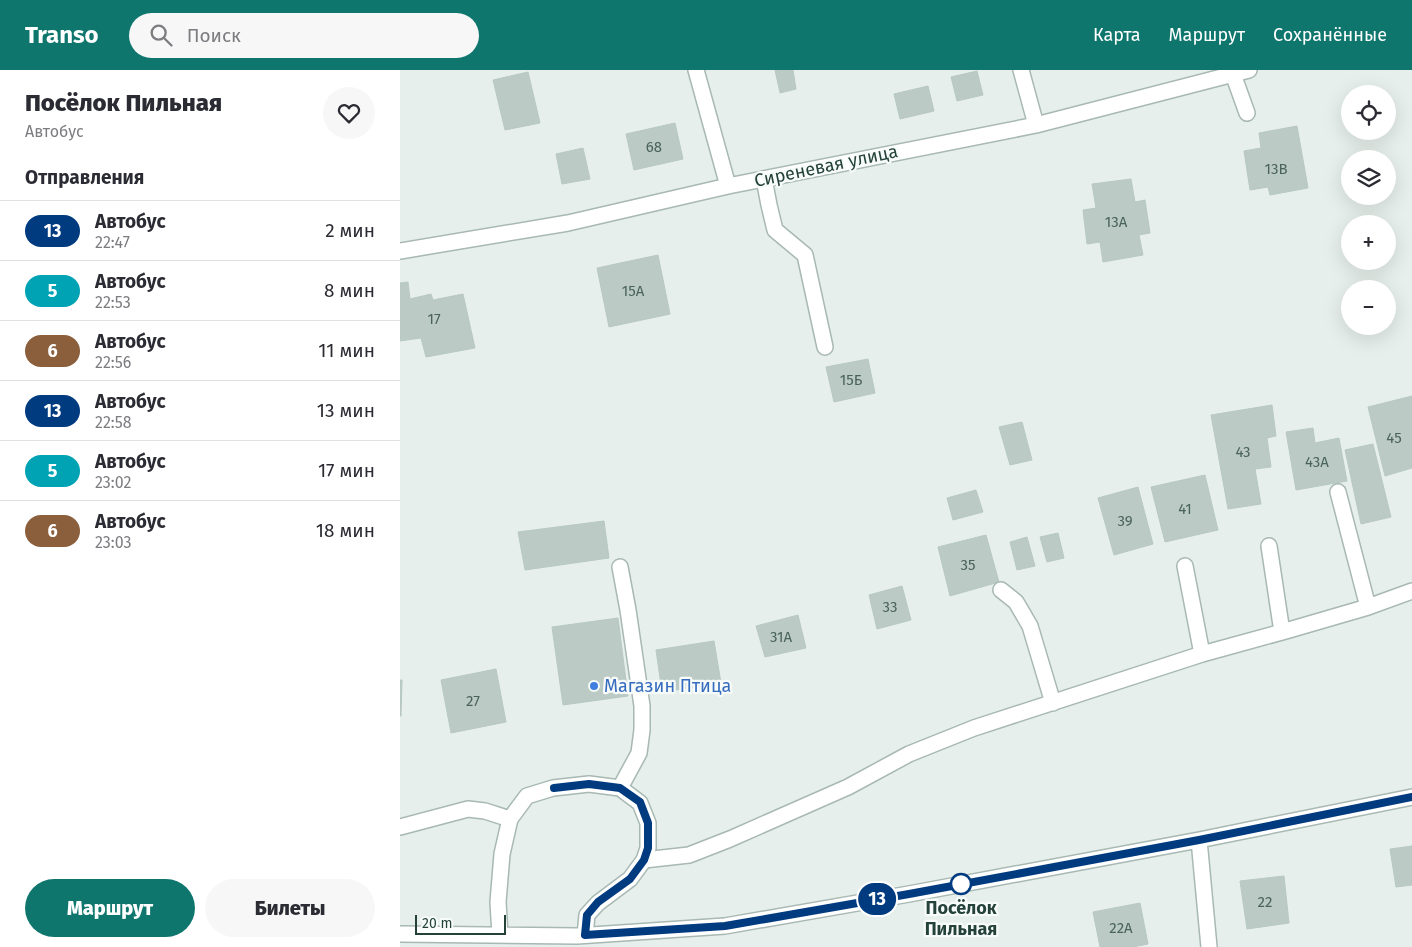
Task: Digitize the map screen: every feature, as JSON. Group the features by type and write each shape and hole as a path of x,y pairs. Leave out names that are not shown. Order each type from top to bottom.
{"street":[{"path":"696,70 728,186"},
{"path":"1021,70 1036,125"},
{"name":"Сиреневая улица","path":"400,251 568,223 728,186 1036,125 1250,70"},
{"path":"1233,74 1247,114"},
{"path":"764,179 775,230 805,255 825,347"},
{"path":"1338,492 1368,607"},
{"path":"1269,546 1282,632"},
{"path":"1185,566 1202,654"},
{"path":"620,567 642,706 642,730 639,753 620,788"},
{"path":"1001,590 1016,602 1030,626 1053,703"},
{"path":"644,860 689,855 730,839 848,786 909,754 974,728 1202,654 1368,607 1412,591"},
{"path":"500,935 498,902 502,854 510,819 527,796 554,788 589,784 620,788 640,802 648,823 648,848 644,860 630,879 598,902 587,915 585,935"},
{"path":"400,934 585,935 725,926 1199,840 1412,797"},
{"path":"400,826 468,809 485,811 510,819"},
{"path":"1199,840 1209,947"}],"building":[{"path":"775,70 793,70 796,89 780,93"},
{"path":"977,71 983,95 957,101 951,77"},
{"path":"528,72 540,123 505,130 493,80"},
{"path":"928,86 934,111 900,119 894,94"},
{"path":"675,123 683,159 634,170 626,134"},
{"path":"1297,126 1308,188 1270,195 1268,187 1250,190 1244,151 1261,148 1259,133"},
{"path":"583,148 590,179 562,184 556,154"},
{"path":"1131,179 1135,202 1145,200 1150,233 1139,235 1143,255 1103,262 1100,242 1087,244 1083,210 1096,208 1092,184"},
{"path":"658,255 670,314 609,327 597,268"},
{"path":"408,282 410,299 431,294 433,300 463,294 475,348 426,357 421,338 400,341 400,283"},
{"path":"868,359 875,393 834,402 826,367"},
{"path":"1412,396 1412,468 1385,476 1368,407"},
{"path":"1272,405 1276,436 1267,438 1271,467 1255,469 1261,504 1228,509 1211,415"},
{"path":"1022,422 1032,460 1010,465 999,427"},
{"path":"1313,428 1315,443 1339,438 1347,481 1296,490 1286,432"},
{"path":"1373,444 1391,517 1361,524 1345,450"},
{"path":"1205,475 1218,530 1165,542 1151,487"},
{"path":"1138,487 1153,544 1114,555 1098,498"},
{"path":"976,490 983,512 953,520 947,498"},
{"path":"604,521 609,558 525,570 518,532"},
{"path":"1058,533 1064,558 1047,562 1040,537"},
{"path":"986,535 999,582 950,596 938,547"},
{"path":"1027,537 1035,566 1017,570 1010,542"},
{"path":"902,586 911,620 877,629 869,595"},
{"path":"798,615 806,648 765,657 756,626"},
{"path":"618,618 628,696 563,705 552,627"},
{"path":"714,641 721,683 662,692 656,650"},
{"path":"496,669 506,722 451,733 441,680"},
{"path":"400,680 402,680 401,716 400,716"},
{"path":"1412,846 1412,885 1396,887 1390,849"},
{"path":"1284,876 1289,923 1247,929 1240,881"},
{"path":"1140,903 1148,944 1133,947 1100,947 1093,912"}],"bus line":[{"name":"13","path":"554,788 589,784 620,788 640,802 648,823 648,848 644,860 630,879 598,902 587,915 585,935 725,926 1199,840 1412,797"}],"place":[{"name":"Магазин Птица","path":"594,686"},
{"name":"Посёлок Пильная","path":"961,884"}]}
